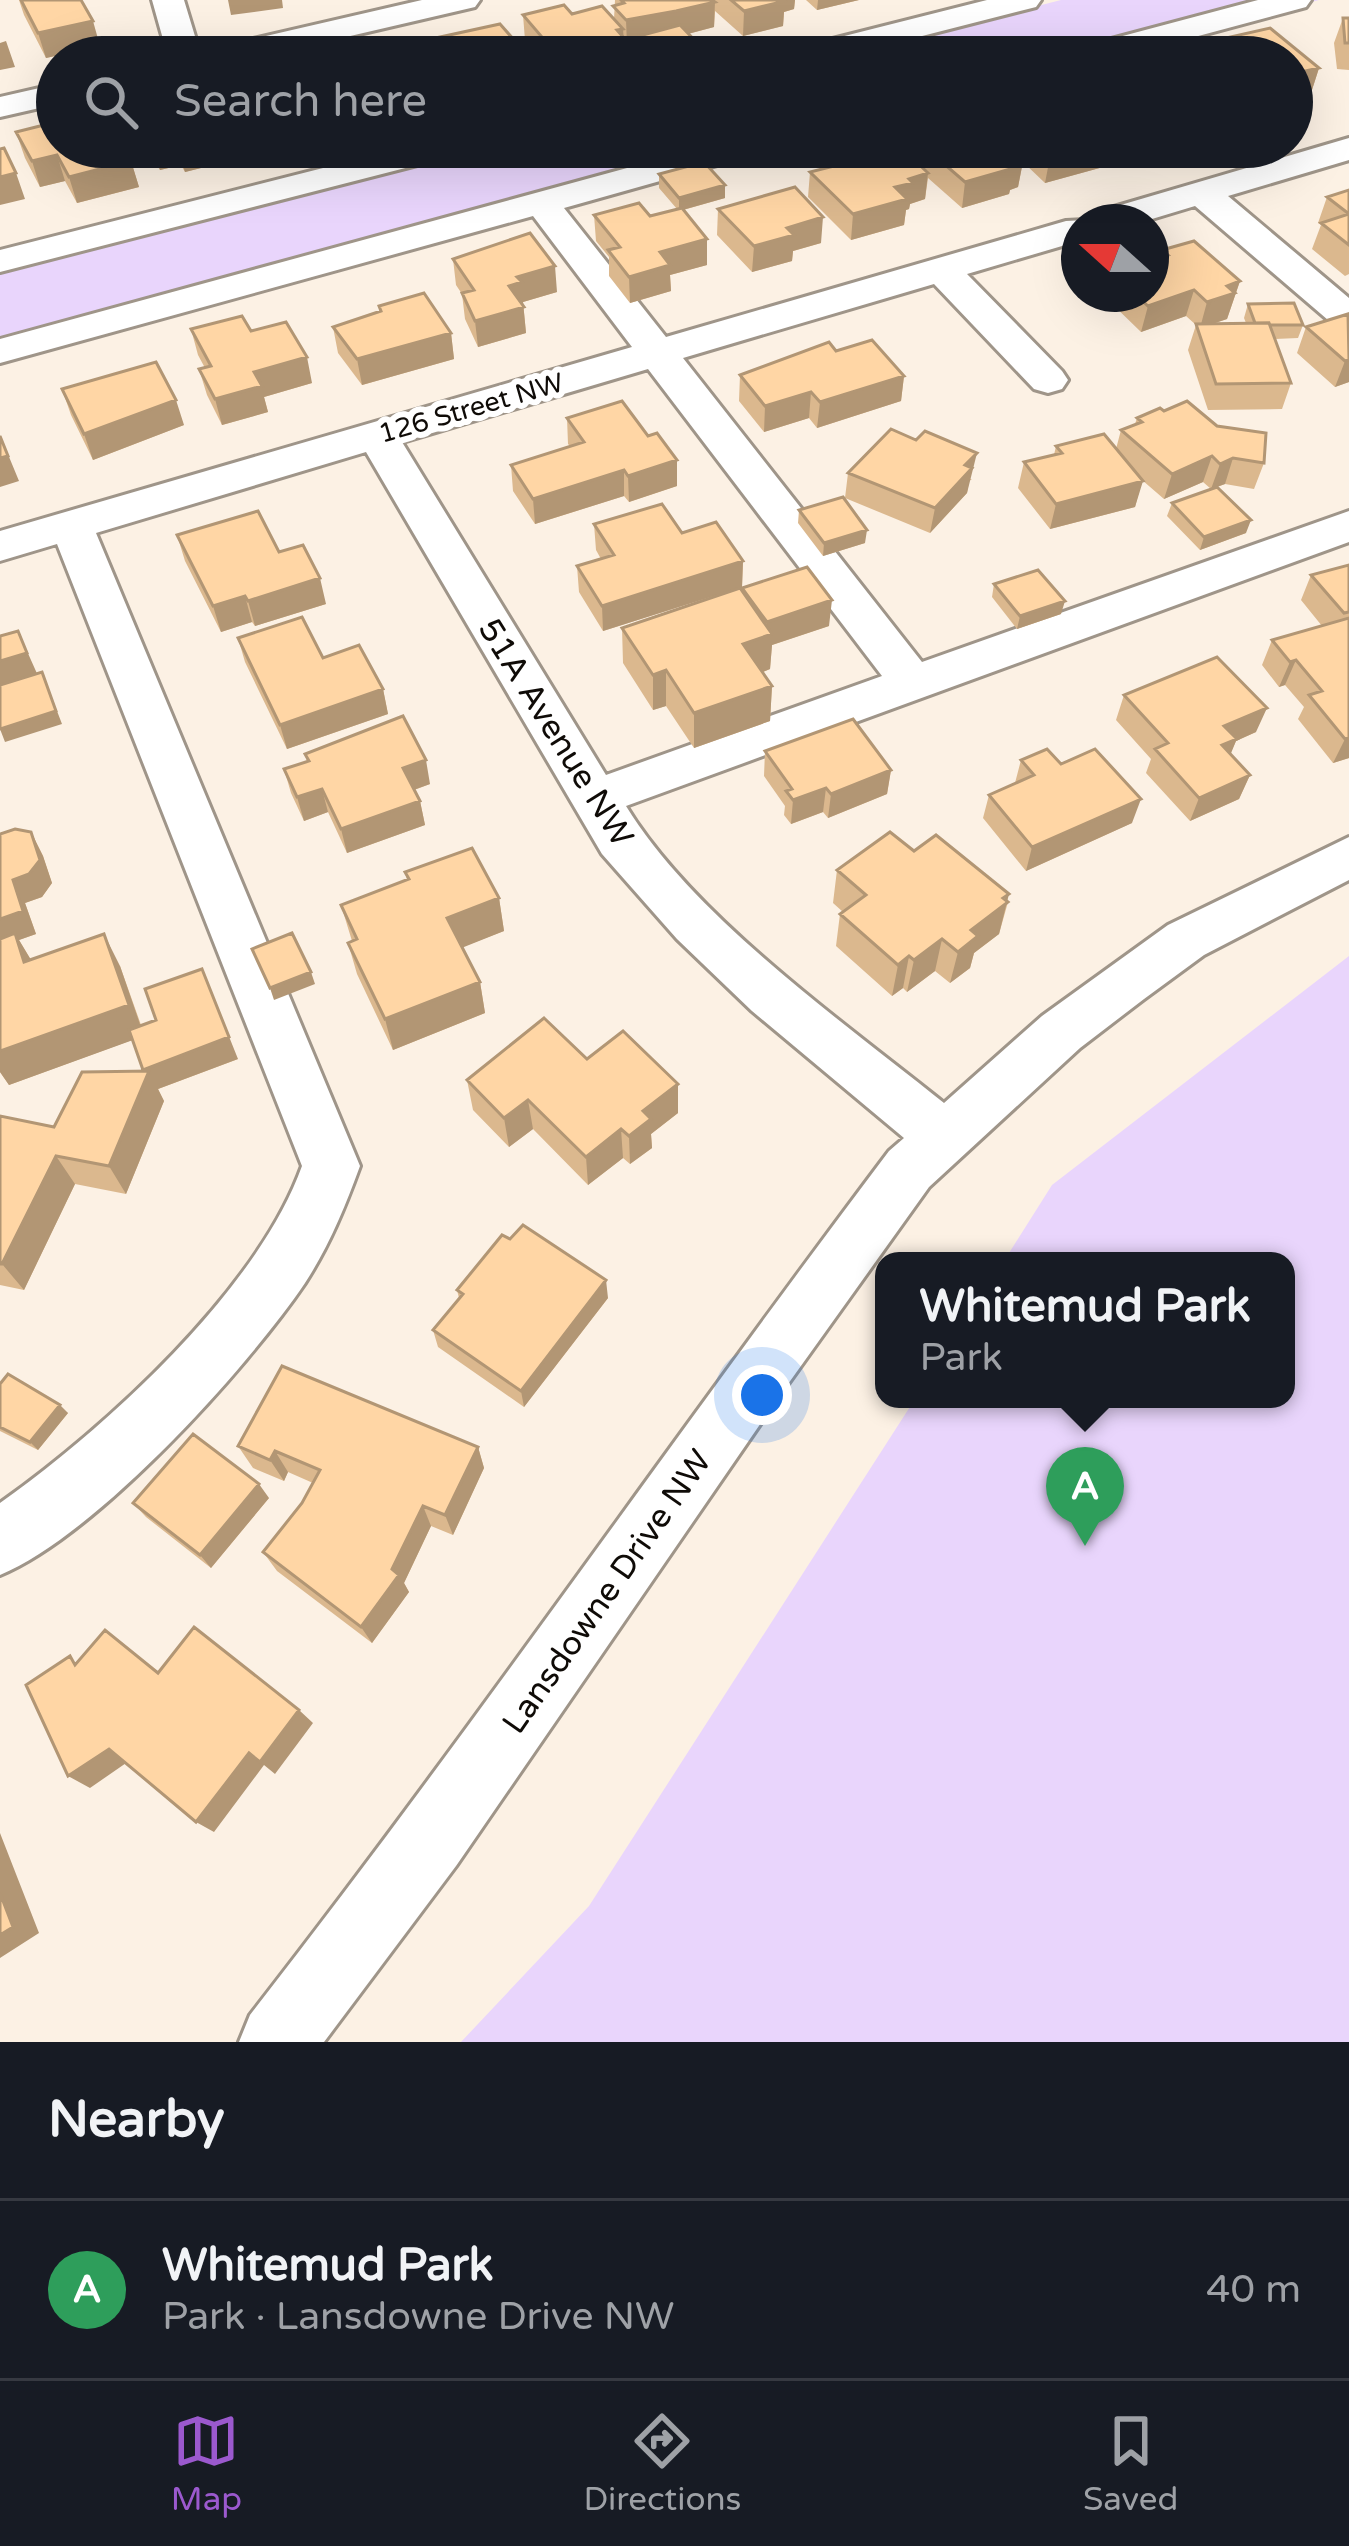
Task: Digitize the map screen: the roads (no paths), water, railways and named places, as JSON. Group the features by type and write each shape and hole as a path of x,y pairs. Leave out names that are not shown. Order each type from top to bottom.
{"street":[{"path":"168,0 179,36"},
{"path":"309,36 464,0"},
{"path":"883,36 1024,0"},
{"path":"1160,36 1295,0"},
{"path":"0,107 36,99"},
{"path":"1313,160 1349,149"},
{"path":"0,261 365,168"},
{"path":"0,351 665,168"},
{"path":"1164,204 1286,168"},
{"path":"1202,193 1349,318"},
{"path":"540,201 912,682"},
{"name":"126 Street NW","path":"0,546 1061,234"},
{"path":"942,270 1048,380"},
{"name":"51A Avenue NW","path":"377,435 592,799 654,880 771,995 943,1135"},
{"path":"0,1542 58,1503 140,1428 208,1354 316,1217 331,1166 71,524"},
{"path":"592,799 1349,526"},
{"name":"Lansdowne Drive NW","path":"278,2042 431,1841 846,1251 943,1135 1061,1032 1186,940 1349,857"}],"place":[{"name":"Whitemud Park","path":"1085,1546"}]}
